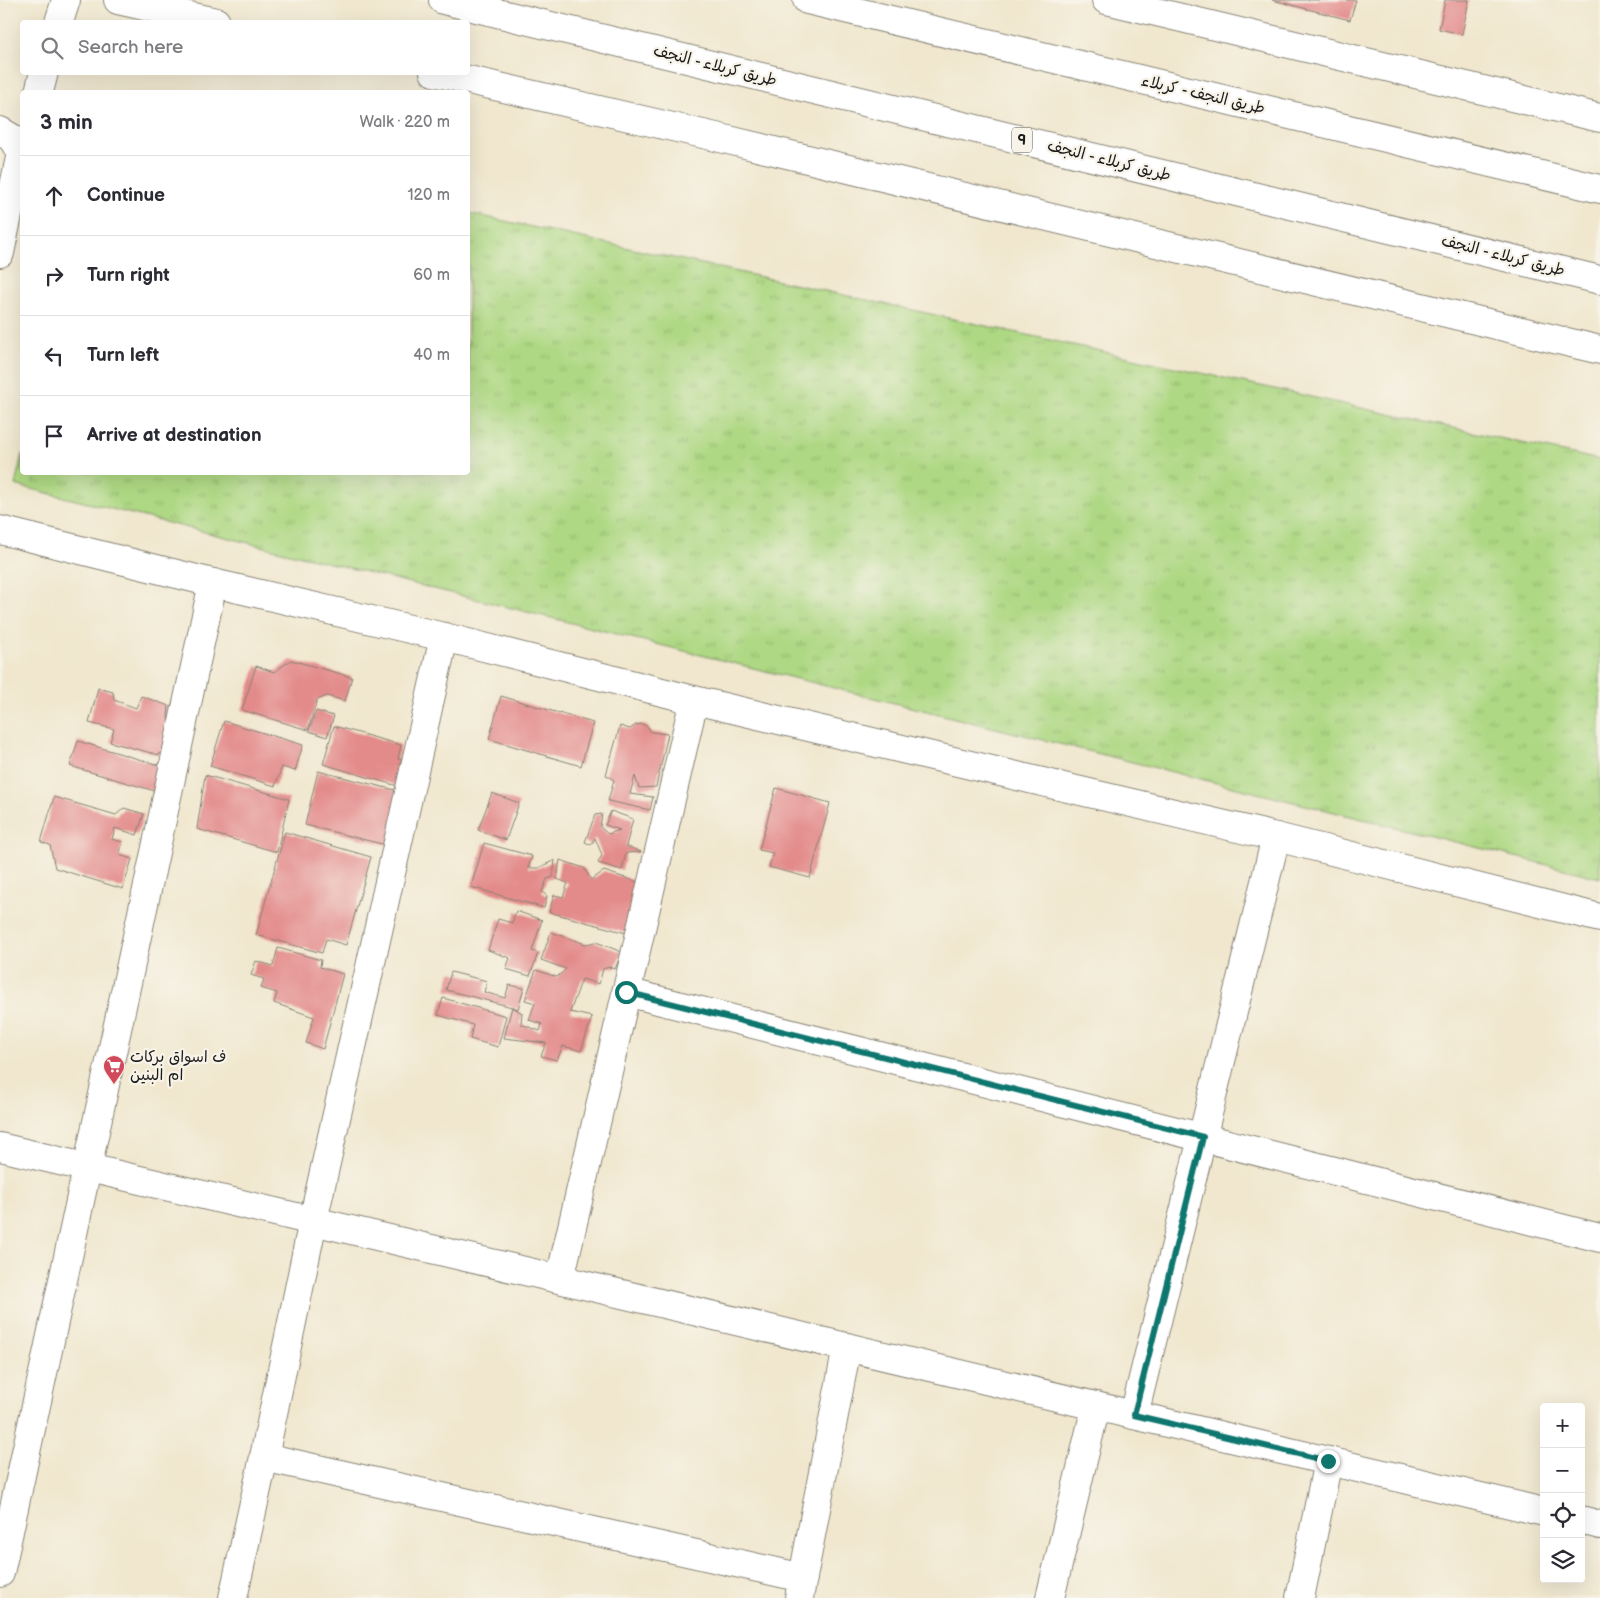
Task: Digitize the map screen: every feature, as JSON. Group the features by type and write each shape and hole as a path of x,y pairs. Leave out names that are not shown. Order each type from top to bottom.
{"main road":[{"path":"60,20 66,0"},
{"path":"118,0 207,20"},
{"name":"طريق کربلاء - النجف","path":"443,0 1600,280"},
{"name":"طريق النجف - کربلاء","path":"807,0 1600,189"},
{"path":"1106,0 1600,118"},
{"path":"40,90 43,75"},
{"path":"447,75 716,137 1600,350"},
{"path":"0,131 12,138 20,148"},
{"path":"0,253 20,159"},
{"path":"0,530 213,583 444,637 694,700 1276,837 1600,918"},
{"path":"0,1573 213,583"},
{"path":"232,1598 264,1457 313,1221 444,637"},
{"path":"560,1280 694,700"},
{"path":"1134,1415 1276,837"},
{"path":"626,992 1600,1238"},
{"path":"0,1147 1540,1511"},
{"path":"264,1457 801,1588 847,1347"},
{"path":"1050,1598 1096,1406"},
{"path":"1300,1598 1328,1461"},
{"path":"1585,1521 1600,1525"}],"green space":[{"path":"470,213 1600,460 1600,878 15,485 20,463 20,475 470,475"}],"building":[{"path":"1272,0 1356,0 1350,20"},
{"path":"1445,0 1469,0 1462,34 1439,29"},
{"path":"291,660 352,677 345,701 327,696 317,700 308,730 242,710 256,666 274,672"},
{"path":"98,688 113,692 114,700 136,708 141,696 169,706 168,716 171,741 159,755 110,742 114,729 89,723"},
{"path":"501,696 593,723 581,766 489,739"},
{"path":"316,711 334,716 327,737 309,731"},
{"path":"224,721 303,745 295,771 282,767 275,786 210,766"},
{"path":"642,724 648,727 651,732 668,734 656,787 639,788 635,776 630,794 653,797 650,810 608,801 614,780 606,775 620,726 630,729"},
{"path":"334,726 401,745 398,759 407,762 401,787 323,764"},
{"path":"78,741 162,766 155,791 70,766"},
{"path":"318,771 403,792 390,846 305,825"},
{"path":"205,775 289,799 277,852 197,829"},
{"path":"776,788 830,803 810,878 769,867 773,853 759,850"},
{"path":"492,793 519,803 506,840 478,830"},
{"path":"54,797 116,815 124,808 144,814 137,835 115,828 112,839 123,842 119,855 132,859 123,889 55,868 50,845 41,842"},
{"path":"611,811 633,819 626,846 641,852 626,853 622,870 598,863 602,855 595,838 591,845 585,842 595,815 602,814 600,827 608,834 620,830 605,825"},
{"path":"285,832 371,857 346,945 326,939 322,953 256,935"},
{"path":"484,843 532,856 528,868 538,868 555,860 553,877 547,879 542,892 547,896 544,908 471,887"},
{"path":"560,860 584,868 591,880 604,871 641,883 626,933 549,912 554,895 563,897 568,883 557,879"},
{"path":"516,911 542,920 532,951 538,953 530,976 506,969 510,958 488,950 498,919 512,923"},
{"path":"551,932 586,944 596,942 622,952 615,969 609,967 603,969 599,984 582,979 570,1012 592,1017 581,1051 563,1046 557,1060 541,1056 546,1043 504,1038 512,1007 522,1013 521,1024 540,1031 542,1024 529,1020 535,1003 525,1000 536,970 557,977 566,969 541,960"},
{"path":"278,948 321,960 320,967 343,974 323,1049 306,1043 314,1017 274,1003 277,993 261,988 264,979 251,975 256,961 273,966"},
{"path":"451,972 487,981 484,992 505,998 509,985 524,988 518,1009 446,990"},
{"path":"443,998 506,1016 498,1047 470,1039 473,1025 438,1015"}],"place":[{"name":"ف اسواق بركات ام البنين","path":"114,1085"}],"route":[{"path":"626,992 1203,1137 1134,1415 1328,1461"}]}
